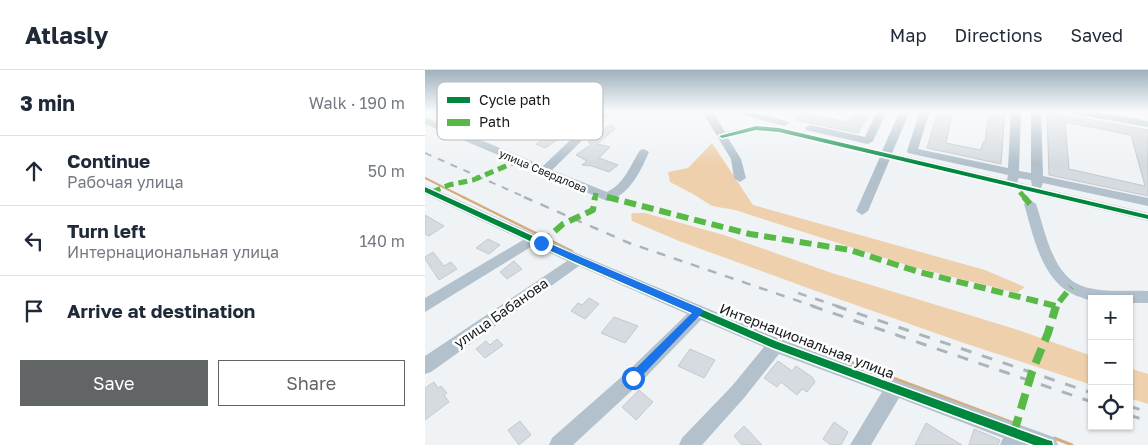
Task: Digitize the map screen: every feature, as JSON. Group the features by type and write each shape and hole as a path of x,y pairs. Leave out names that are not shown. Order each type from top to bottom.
{"street":[{"path":"718,128 736,159 740,178"},
{"path":"722,136 754,128"},
{"path":"762,128 779,130 884,156 1013,179 1037,178 1148,202"},
{"path":"812,128 867,141 873,128"},
{"path":"862,211 897,128"},
{"path":"919,128 912,151 1013,179 1037,191 1148,217"},
{"path":"1013,179 1016,128"},
{"path":"1036,128 1037,191"},
{"name":"улица Свердлова","path":"473,140 607,197 620,190 631,179 644,152"},
{"path":"544,170 577,140"},
{"name":"Интернациональная улица","path":"427,192 775,345 895,388 1012,438 1048,445"},
{"path":"1030,204 1051,265 1071,287 1091,293 1148,297"},
{"path":"425,306 533,240"},
{"name":"улица Бабанова","path":"425,366 578,260"},
{"path":"559,445 633,378 699,312"},
{"path":"689,445 738,392 775,345"},
{"path":"860,445 895,388"}],"shaded area":[{"path":"712,143 753,205 985,270 1025,287 1017,293 913,267 735,210 712,206 670,182 668,172 688,168"},
{"path":"633,213 645,213 724,235 832,273 1015,329 1088,355 1088,384 958,341 679,241 632,221 631,215"},
{"path":"1133,369 1148,374 1148,404 1133,399"}],"building":[{"path":"605,128 615,129 603,139 603,130"},
{"path":"836,128 860,128 858,133"},
{"path":"933,128 949,128 946,143 981,150 983,142 985,142 987,128 1004,128 1001,164 927,148"},
{"path":"1048,128 1066,128 1069,169 1145,186 1131,135 1098,128 1148,130 1148,196 1049,175"},
{"path":"542,140 557,140 545,148 536,144"},
{"path":"591,140 602,140 597,144 610,147 599,158 618,165 609,172 592,166 582,165 587,161 576,155 592,144 588,142"},
{"path":"425,215 444,226 429,236 425,234"},
{"path":"488,239 500,245 489,254 476,248"},
{"path":"433,252 444,266 451,262 457,269 439,280 425,259 425,257"},
{"path":"514,261 522,269 507,279 500,272"},
{"path":"589,298 599,304 585,319 571,311 578,303 582,305"},
{"path":"614,317 638,326 625,343 601,333"},
{"path":"497,339 503,345 485,358 476,349 486,341 490,345"},
{"path":"690,349 715,360 704,378 678,366"},
{"path":"778,361 792,371 796,366 812,377 815,382 807,392 802,389 797,395 781,382 777,387 764,378"},
{"path":"434,382 438,388 441,386 447,393 444,395 449,402 425,420 425,388"},
{"path":"639,390 653,402 636,420 622,407"},
{"path":"520,421 531,435 519,445 508,430"},
{"path":"834,422 848,432 841,445 831,445 823,439"},
{"path":"926,423 947,436 962,445 915,445"},
{"path":"744,426 762,445 742,445 734,436"},
{"path":"974,429 1000,440 998,445 969,445"}],"waterway":[{"path":"425,178 463,197"},
{"path":"463,197 572,251"},
{"path":"722,314 1016,424"},
{"path":"1054,438 1072,445"}],"railway":[{"path":"425,153 527,198"},
{"path":"524,197 629,243 816,307"},
{"path":"798,293 840,307"},
{"path":"812,306 1088,401"},
{"path":"836,306 1088,392"},
{"path":"1133,407 1148,412"},
{"path":"1133,416 1148,421"}],"marked path":[{"path":"432,192 449,185 473,180 520,160"},
{"path":"1020,192 1030,204"},
{"path":"541,243 563,224 593,210 596,193"},
{"path":"607,197 750,234 850,250 919,272 1056,306 1071,287"},
{"path":"1014,432 1032,372 1048,333 1056,306"}],"cycle path":[{"path":"722,136 754,128"},
{"path":"762,128 779,130 1148,217"},
{"path":"425,189 578,260 776,345 1048,445"}],"route":[{"path":"541,243 699,312 633,378"}]}
